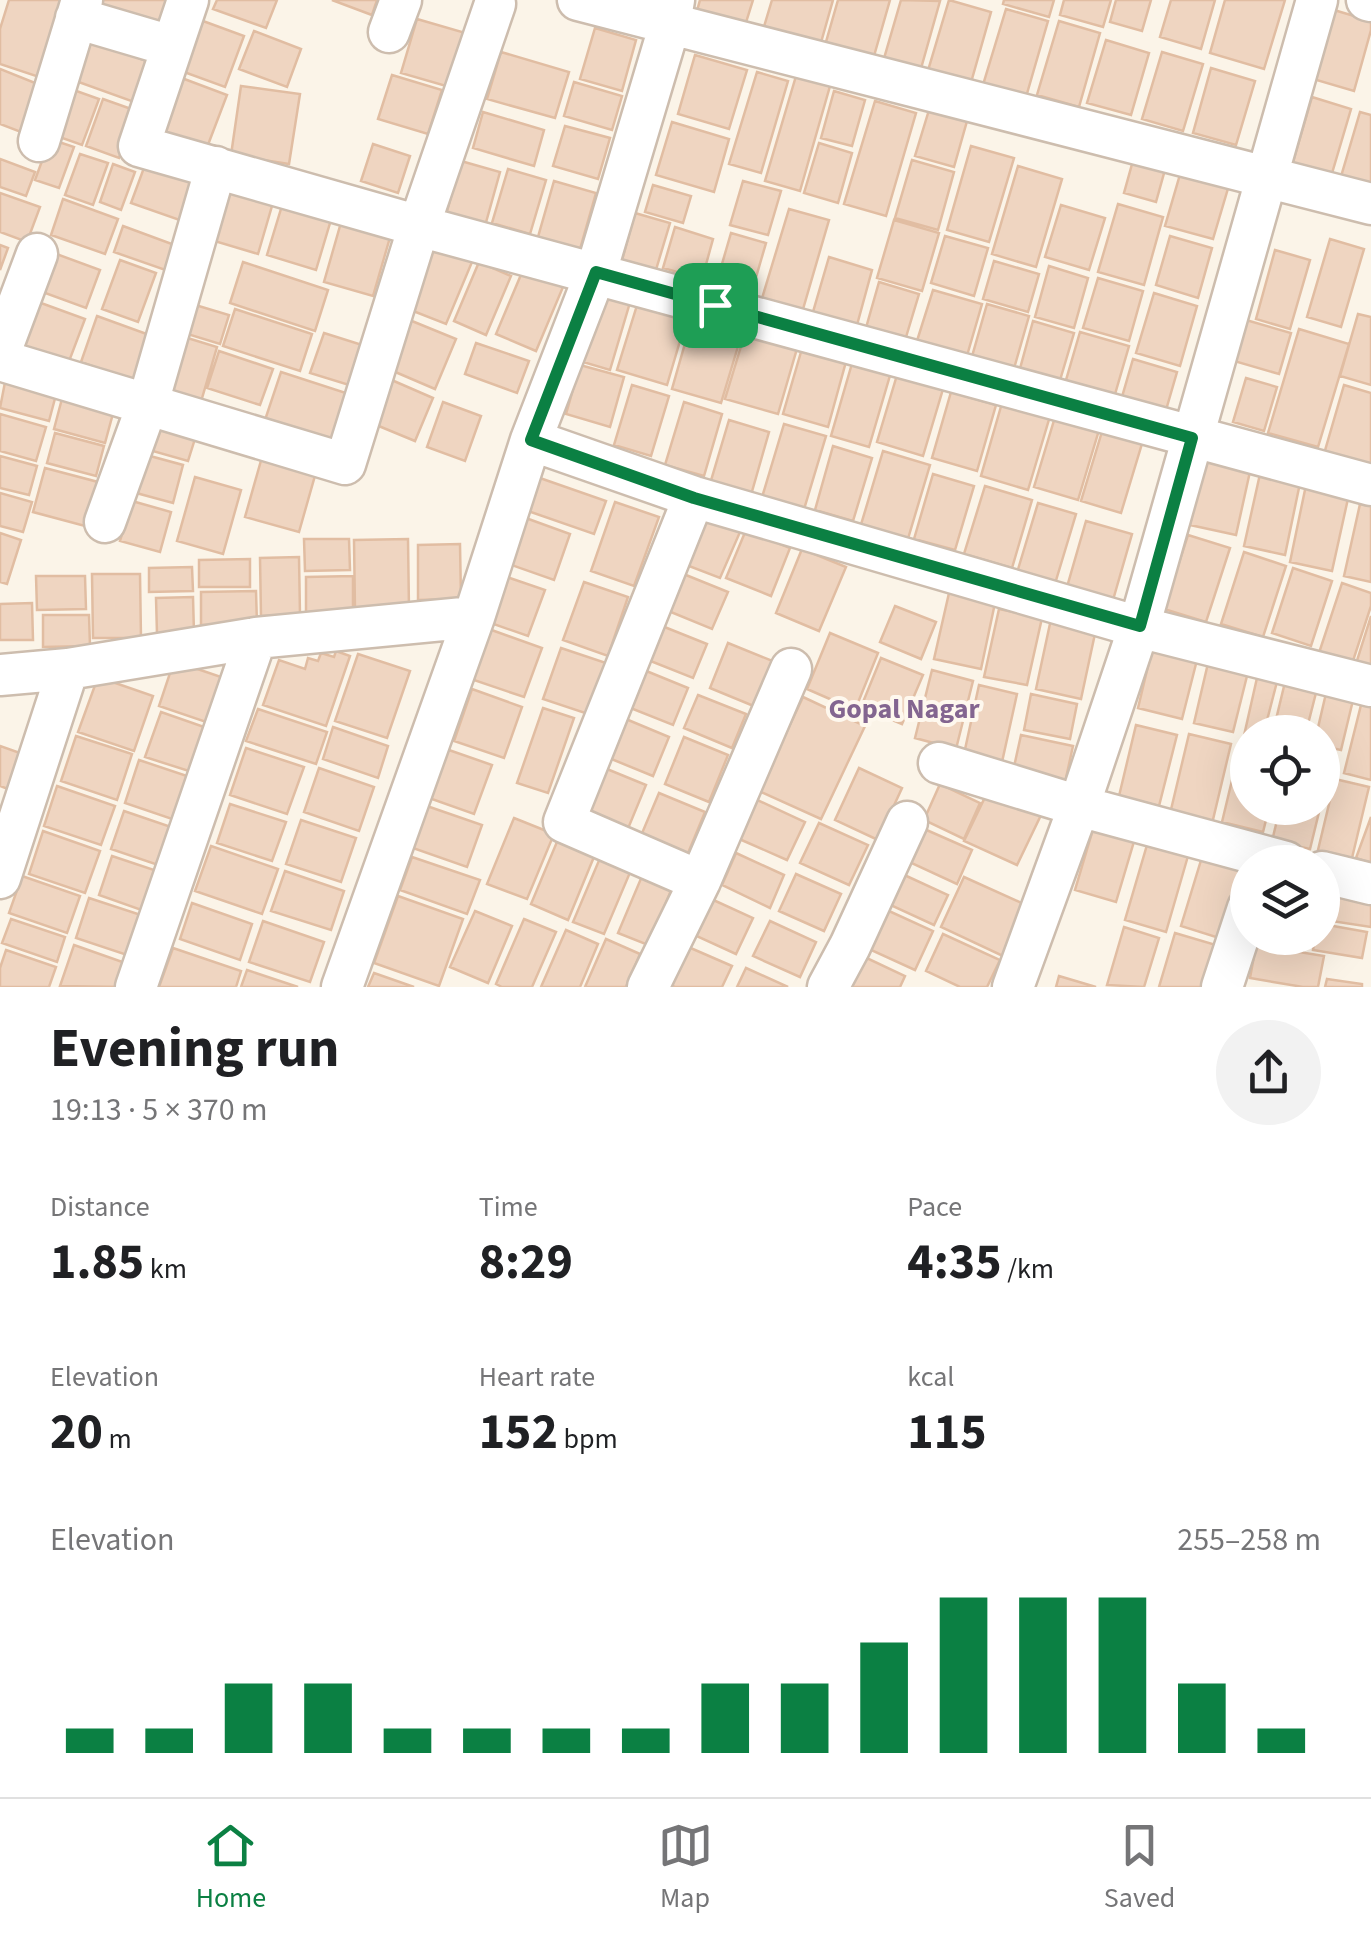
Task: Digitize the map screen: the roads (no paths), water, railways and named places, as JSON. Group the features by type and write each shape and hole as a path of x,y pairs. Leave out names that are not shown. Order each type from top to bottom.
{"street":[{"path":"188,0 139,146 1371,485"},
{"path":"578,0 672,12 1371,204"},
{"path":"1013,987 1140,626 1318,0"},
{"path":"37,254 0,357 345,464 419,226 495,4"},
{"path":"39,141 79,9 171,46"},
{"path":"342,987 474,617 531,440 596,272 672,12"},
{"path":"105,522 148,403 216,167"},
{"path":"531,440 694,498 1140,626 1371,686"},
{"path":"694,498 564,822 700,881"},
{"path":"0,675 68,669 256,638 474,617"},
{"path":"136,987 256,638"},
{"path":"0,878 68,669"},
{"path":"648,987 700,881 792,669"},
{"path":"939,763 1230,849"},
{"path":"828,987 907,822"},
{"path":"1340,876 1371,884"},
{"path":"1222,987 1233,955"}],"district":[{"name":"Gopal Nagar","path":"904,708"}]}
